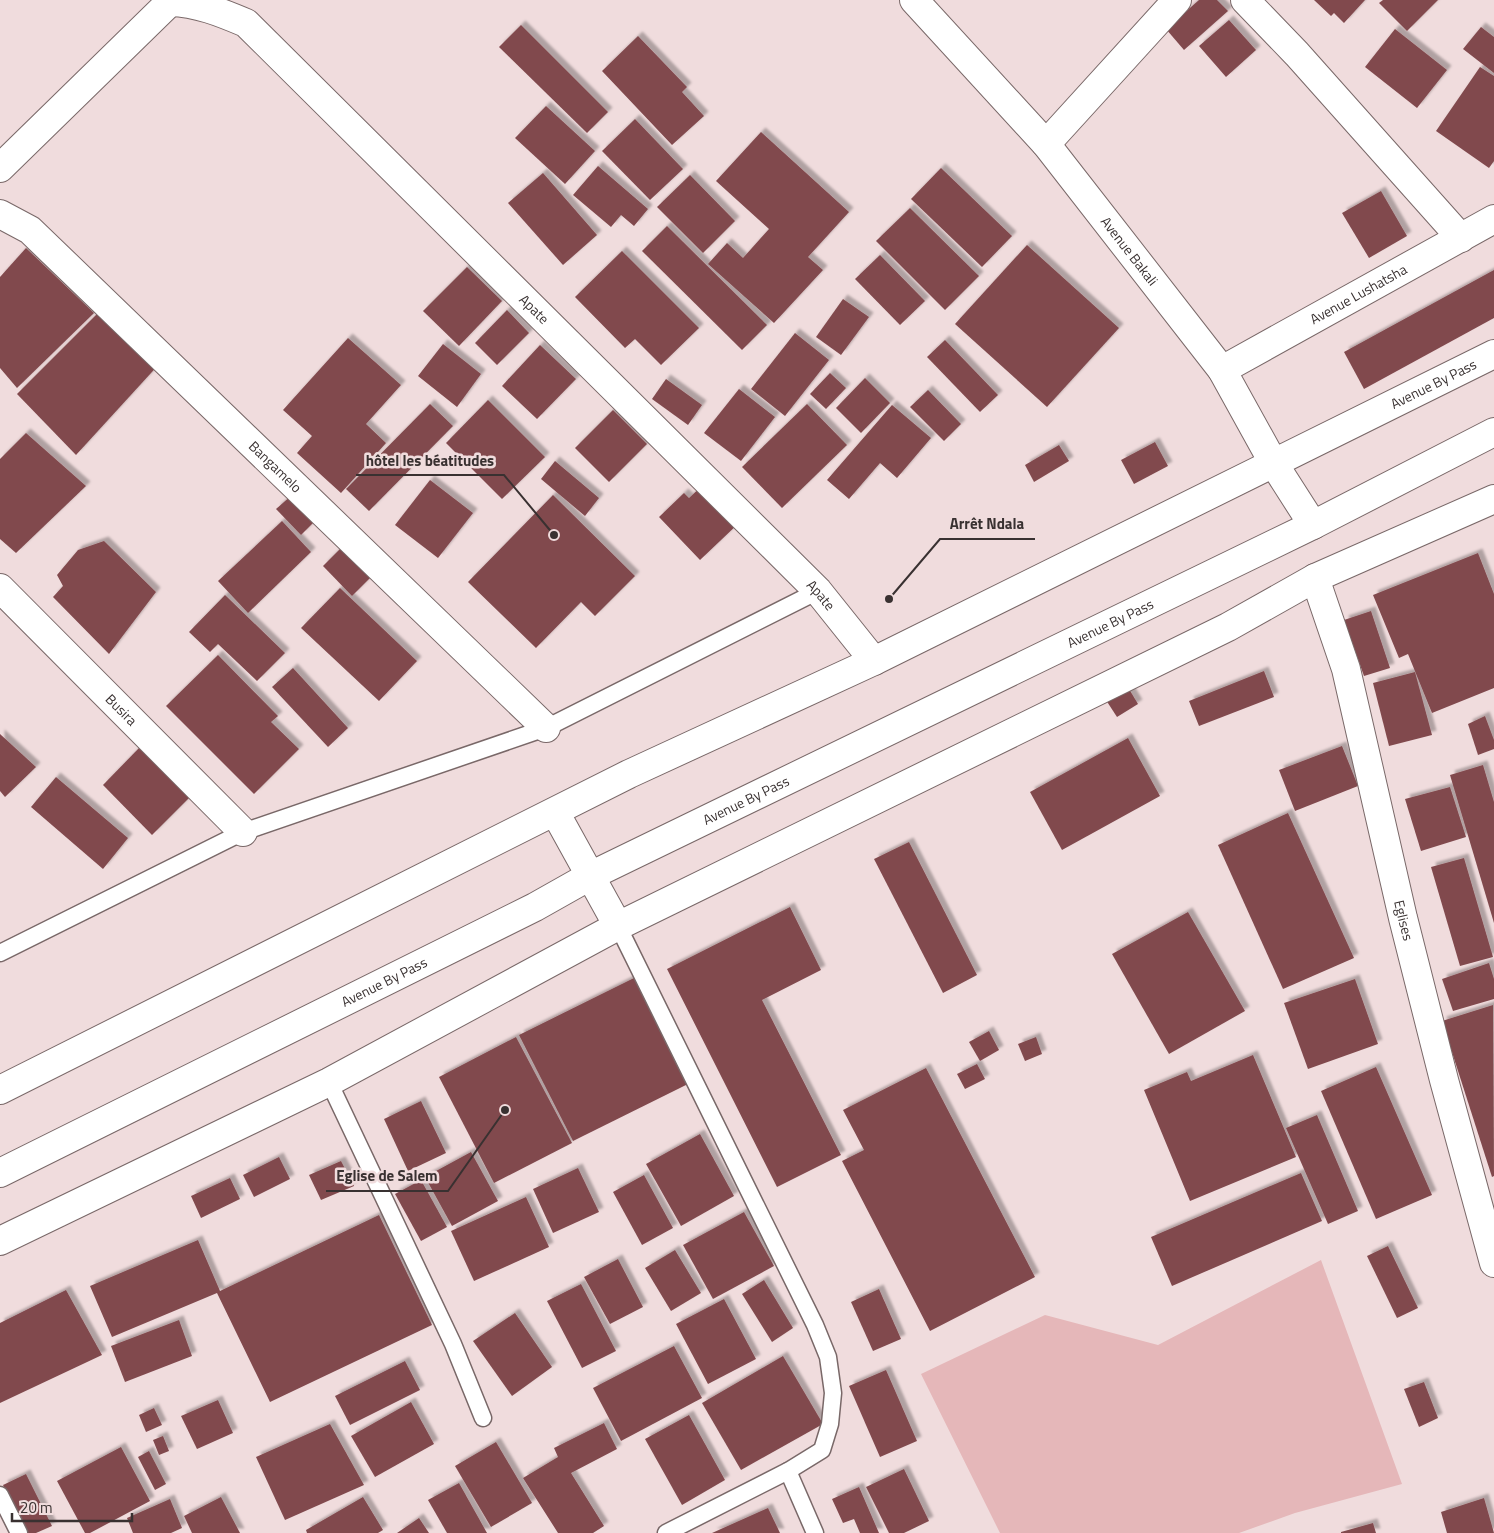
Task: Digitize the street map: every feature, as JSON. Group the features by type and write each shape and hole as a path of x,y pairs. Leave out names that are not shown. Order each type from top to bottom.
{"main road":[{"name":"Avenue Bakali","path":"914,0 1046,144 1222,370 1274,464 1313,525"},
{"path":"1046,144 1176,0"},
{"path":"1245,0 1297,54 1461,238"},
{"path":"0,168 169,1"},
{"name":"Apate","path":"169,1 210,8 246,23 818,591 874,661"},
{"name":"Bangamelo","path":"0,214 30,230 546,728"},
{"name":"Avenue Lushatsha","path":"1222,370 1494,219"},
{"name":"Avenue By Pass","path":"0,1090 629,774 874,661 1494,354"},
{"name":"Avenue By Pass","path":"0,1173 526,911 590,876 1313,525 1494,432"},
{"path":"0,1241 330,1082 618,926 1228,628 1316,578 1494,499"},
{"name":"Eglises","path":"1316,578 1346,668 1403,918 1444,1080 1494,1263"},
{"name":"Busira","path":"0,588 243,832"},
{"path":"555,812 618,926"}],"lane":[{"path":"0,953 243,832 546,728 818,591"},
{"path":"618,926 815,1326 828,1357 833,1393 830,1424 822,1450 788,1472 666,1533"},
{"path":"330,1082 453,1344 483,1418"},
{"path":"788,1472 815,1533"},
{"path":"0,1495 19,1533"}],"shaded area":[{"path":"1321,1260 1402,1484 1295,1513 1239,1533 1000,1533 921,1374 1045,1315 1158,1345"}],"building":[{"path":"1199,0 1217,0 1228,11 1184,50 1166,29"},
{"path":"1314,0 1365,0 1344,23 1334,13 1331,16"},
{"path":"1383,0 1438,0 1407,31 1379,3"},
{"path":"1229,20 1256,50 1226,77 1199,46"},
{"path":"521,25 608,112 587,133 499,47"},
{"path":"1481,27 1494,37 1494,73 1463,49"},
{"path":"1395,29 1447,70 1417,108 1365,67"},
{"path":"638,36 687,87 682,92 704,116 672,145 602,71"},
{"path":"1480,67 1494,76 1494,161 1489,168 1436,131"},
{"path":"546,106 595,151 565,184 515,138"},
{"path":"635,119 683,169 650,200 602,151"},
{"path":"761,132 849,212 808,257 823,270 774,323 708,264 727,243 743,258 769,229 716,181"},
{"path":"598,166 648,209 634,226 621,215 611,227 573,195"},
{"path":"941,168 1012,236 982,267 911,199"},
{"path":"543,173 597,235 563,265 508,203"},
{"path":"690,175 735,221 703,253 657,207"},
{"path":"1381,191 1407,236 1369,258 1342,213"},
{"path":"910,208 979,276 945,310 876,241"},
{"path":"667,226 767,325 742,350 642,251"},
{"path":"1027,245 1119,328 1047,407 955,324"},
{"path":"26,248 94,313 17,388 0,368 0,277"},
{"path":"622,251 699,328 661,365 635,339 625,348 575,297"},
{"path":"880,255 925,301 900,325 855,279"},
{"path":"467,267 502,301 459,346 423,311"},
{"path":"1494,270 1494,318 1364,389 1344,352"},
{"path":"843,299 869,317 841,355 816,337"},
{"path":"106,305 162,361 76,455 17,394"},
{"path":"507,310 529,333 497,365 475,343"},
{"path":"795,333 829,360 785,416 751,389"},
{"path":"348,338 401,385 366,424 386,443 341,493 297,453 312,436 283,410"},
{"path":"945,340 998,395 980,412 927,357"},
{"path":"443,344 481,374 457,407 418,376"},
{"path":"540,345 576,379 537,419 502,386"},
{"path":"830,373 846,388 826,409 810,394"},
{"path":"865,378 890,403 861,433 836,408"},
{"path":"666,379 702,405 688,425 652,399"},
{"path":"739,389 775,417 741,461 704,433"},
{"path":"928,390 961,424 944,441 910,407"},
{"path":"488,400 545,457 502,499 446,443"},
{"path":"430,404 453,426 369,511 346,489"},
{"path":"807,404 847,445 782,508 742,467"},
{"path":"892,405 931,438 897,478 880,463 849,499 827,480"},
{"path":"613,410 647,444 609,482 575,448"},
{"path":"26,433 86,486 16,553 0,539 0,459"},
{"path":"1155,442 1168,466 1134,484 1121,460"},
{"path":"1059,445 1069,461 1034,482 1025,465"},
{"path":"555,461 599,498 585,516 541,479"},
{"path":"430,480 473,513 438,558 395,525"},
{"path":"704,484 740,522 700,560 659,517 684,493 689,498"},
{"path":"292,495 316,520 301,535 276,509"},
{"path":"553,495 635,576 595,616 581,602 536,648 468,582"},
{"path":"282,521 311,552 248,613 218,581"},
{"path":"104,541 156,592 109,654 53,597 63,586 57,575 78,550"},
{"path":"347,542 377,571 352,596 323,566"},
{"path":"1478,553 1494,594 1494,688 1432,713 1408,654 1399,658 1373,595"},
{"path":"340,588 417,661 379,701 301,628"},
{"path":"225,595 285,653 257,681 218,644 210,652 189,632"},
{"path":"1371,611 1390,668 1364,676 1344,620"},
{"path":"218,655 278,716 271,722 299,749 254,794 166,706"},
{"path":"293,668 348,728 328,747 272,687"},
{"path":"1264,671 1274,697 1199,726 1189,701"},
{"path":"1415,672 1432,735 1389,746 1373,683"},
{"path":"1126,684 1138,704 1117,717 1104,697"},
{"path":"1485,716 1494,740 1494,749 1478,755 1468,724"},
{"path":"0,734 36,767 5,797 0,791"},
{"path":"1128,738 1160,796 1062,850 1030,792"},
{"path":"1342,746 1358,786 1295,811 1279,770"},
{"path":"140,747 190,797 152,835 103,785"},
{"path":"1483,765 1494,802 1494,923 1450,775"},
{"path":"56,777 128,838 103,869 31,807"},
{"path":"1450,787 1466,837 1421,851 1405,799"},
{"path":"1288,813 1354,958 1283,989 1218,845"},
{"path":"909,842 977,975 943,993 874,859"},
{"path":"1464,858 1493,957 1460,966 1431,867"},
{"path":"790,907 821,970 762,1000 841,1155 777,1187 667,969"},
{"path":"1188,912 1245,1011 1169,1054 1112,954"},
{"path":"1489,963 1494,979 1494,999 1453,1011 1442,979"},
{"path":"634,978 688,1084 573,1141 519,1035"},
{"path":"1355,979 1378,1044 1308,1069 1284,1003"},
{"path":"1493,1005 1494,1176 1492,1177 1442,1021"},
{"path":"989,1031 999,1050 980,1061 969,1042"},
{"path":"516,1037 572,1143 494,1183 439,1077"},
{"path":"1036,1037 1042,1054 1025,1061 1018,1044"},
{"path":"1253,1055 1296,1157 1190,1201 1144,1090 1187,1072 1191,1081"},
{"path":"977,1064 985,1079 965,1089 957,1074"},
{"path":"1376,1067 1432,1195 1376,1219 1321,1091"},
{"path":"926,1068 1035,1277 930,1331 842,1161 864,1150 843,1110"},
{"path":"421,1101 446,1153 408,1171 384,1119"},
{"path":"1317,1115 1358,1211 1328,1224 1286,1128"},
{"path":"700,1134 734,1196 681,1226 646,1164"},
{"path":"471,1152 498,1201 452,1226 425,1177"},
{"path":"279,1157 290,1179 254,1197 243,1175"},
{"path":"341,1161 354,1186 321,1200 309,1175"},
{"path":"578,1168 599,1212 553,1233 533,1189"},
{"path":"1301,1173 1322,1221 1172,1286 1151,1237"},
{"path":"644,1175 673,1228 642,1245 613,1192"},
{"path":"230,1178 240,1199 201,1218 191,1196"},
{"path":"421,1180 447,1227 421,1241 395,1194"},
{"path":"526,1197 549,1247 474,1281 451,1231"},
{"path":"744,1212 774,1266 713,1299 683,1245"},
{"path":"379,1215 432,1325 270,1402 217,1293 112,1337 90,1286 198,1240 220,1291"},
{"path":"1388,1246 1418,1308 1397,1318 1367,1256"},
{"path":"675,1250 701,1293 671,1311 645,1268"},
{"path":"618,1259 643,1307 610,1324 584,1277"},
{"path":"764,1280 793,1328 772,1342 742,1294"},
{"path":"581,1284 616,1351 582,1368 547,1301"},
{"path":"879,1289 901,1339 873,1351 851,1302"},
{"path":"66,1290 102,1355 0,1403 0,1323"},
{"path":"724,1299 756,1359 708,1384 676,1324"},
{"path":"515,1313 552,1367 512,1396 473,1341"},
{"path":"179,1320 192,1356 125,1382 111,1346"},
{"path":"674,1346 702,1398 621,1441 593,1388"},
{"path":"783,1356 823,1424 741,1470 702,1403"},
{"path":"405,1361 420,1390 350,1425 335,1396"},
{"path":"886,1370 917,1441 880,1457 849,1386"},
{"path":"1424,1382 1438,1418 1419,1427 1404,1389"},
{"path":"218,1400 233,1433 197,1449 181,1416"},
{"path":"411,1402 434,1444 375,1477 351,1436"},
{"path":"154,1408 162,1425 146,1432 139,1415"},
{"path":"689,1415 725,1480 682,1505 645,1439"},
{"path":"604,1423 617,1449 571,1473 604,1526 593,1533 558,1533 523,1478 558,1457 554,1448"},
{"path":"330,1424 364,1485 285,1520 256,1457"},
{"path":"163,1436 169,1451 159,1455 153,1440"},
{"path":"496,1442 532,1503 491,1527 455,1466"},
{"path":"121,1447 150,1501 90,1533 85,1533 57,1481"},
{"path":"149,1451 166,1484 155,1490 138,1457"},
{"path":"904,1469 929,1521 904,1533 889,1533 866,1487"},
{"path":"26,1474 52,1526 36,1533 27,1533 3,1485"},
{"path":"459,1483 487,1533 447,1533 428,1500"},
{"path":"859,1487 879,1533 860,1533 854,1519 843,1523 832,1499"},
{"path":"221,1497 240,1533 192,1533 184,1516"},
{"path":"363,1497 383,1530 378,1533 307,1533 306,1530"},
{"path":"1484,1498 1494,1533 1447,1533 1441,1512"},
{"path":"170,1499 182,1528 171,1533 133,1533 127,1518"},
{"path":"768,1508 780,1533 712,1533"},
{"path":"419,1518 429,1533 397,1533"},
{"path":"1373,1523 1376,1533 1341,1533 1341,1532"}],"place":[{"name":"hôtel les béatitudes","path":"554,535"},
{"name":"Arrêt Ndala","path":"889,599"},
{"name":"Eglise de Salem","path":"505,1110"}]}
